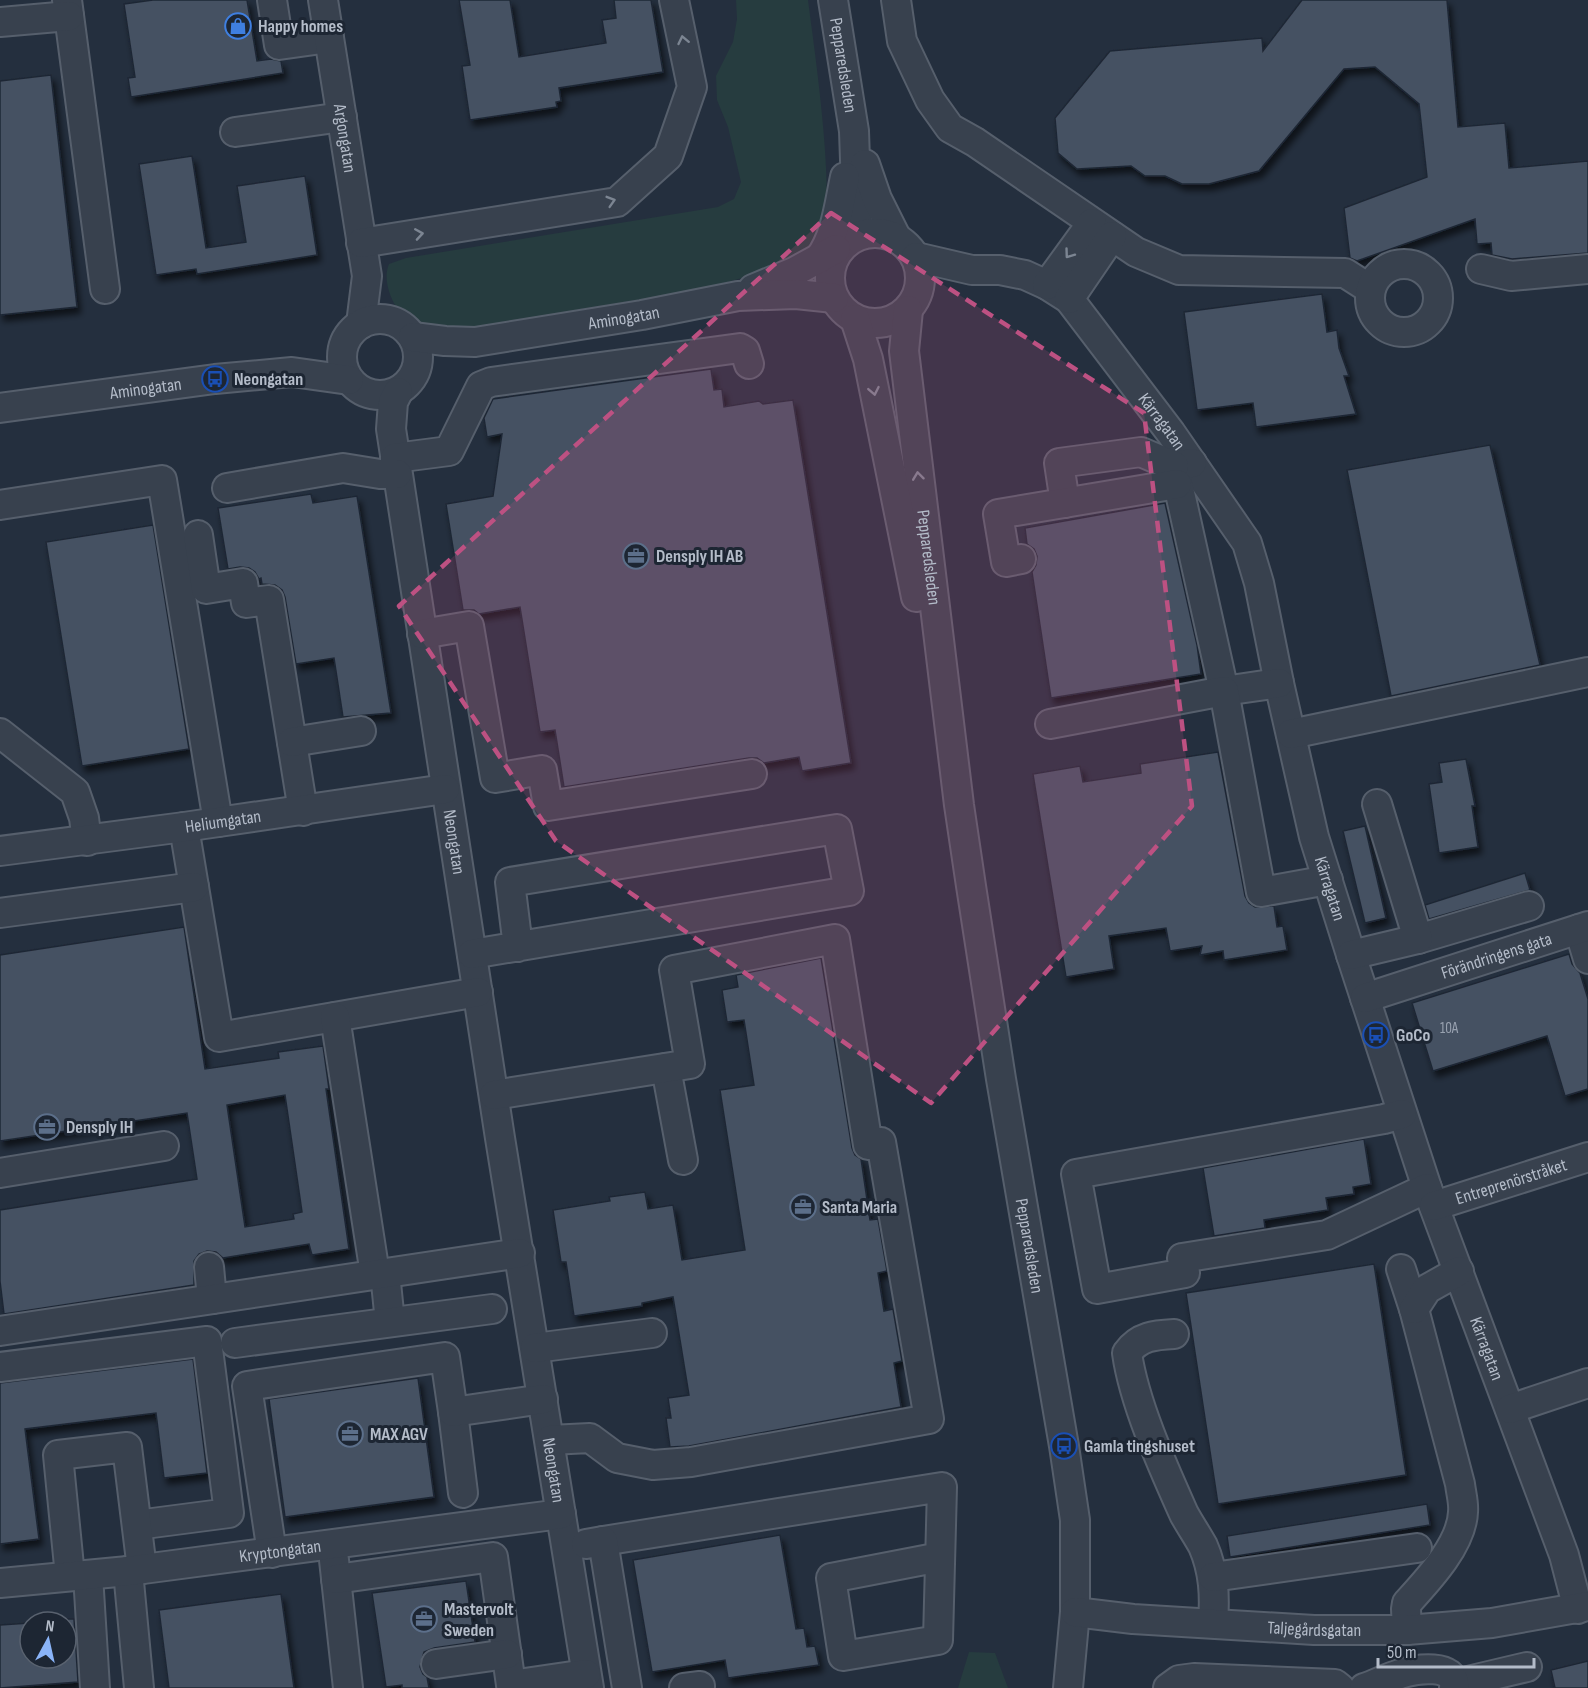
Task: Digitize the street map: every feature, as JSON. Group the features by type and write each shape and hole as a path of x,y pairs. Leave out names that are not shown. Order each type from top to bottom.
{"street":[{"path":"272,0 279,45 329,38"},
{"name":"Argongatan","path":"323,0 367,276 353,332"},
{"path":"361,243 617,202 668,156 692,87 674,0"},
{"name":"Pepparedsleden","path":"833,0 854,130 857,218 849,241"},
{"path":"896,0 902,41 930,100 950,128 1136,252 1179,270 1345,273 1370,289"},
{"path":"0,22 68,8 105,289"},
{"path":"235,132 342,117"},
{"path":"819,259 834,230 854,130"},
{"name":"Pepparedsleden","path":"854,130 877,199 906,247"},
{"path":"857,327 834,298 830,284 830,270 835,256 849,241 875,232 906,247 972,270 1000,270 1025,275 1058,292 1102,230"},
{"name":"Aminogatan","path":"738,296 819,259 849,241"},
{"path":"906,247 921,270 921,284 912,304"},
{"path":"1481,269 1511,276 1588,269"},
{"path":"738,296 857,327 897,319 938,283 972,270"},
{"name":"Argongatan","path":"367,276 404,329"},
{"name":"Kärragatan","path":"1058,292 1181,471 1247,543 1258,583 1314,837 1351,955 1430,1197 1583,1607"},
{"name":"Aminogatan","path":"404,329 445,341 475,342 642,315 738,296 796,294 834,298"},
{"name":"Pepparedsleden","path":"912,304 904,351 959,805 1001,1079 1075,1520 1075,1612 1068,1688"},
{"path":"384,319 404,329 417,348 418,361 407,382 378,396 359,387 344,371 341,361 353,332 372,320 384,319"},
{"name":"Pepparedsleden","path":"857,327 868,359 959,805"},
{"name":"Aminogatan","path":"292,372 353,332"},
{"name":"Aminogatan","path":"407,382 432,362 475,342"},
{"path":"227,488 343,468 380,474 396,466 449,451 481,386 490,382 740,348 745,351 749,364"},
{"name":"Aminogatan","path":"0,408 292,372 359,387"},
{"name":"Neongatan","path":"407,382 393,402 390,429 445,789 588,1681"},
{"name":"Neongatan","path":"359,387 379,408 390,429"},
{"path":"1065,503 1059,464 1141,452 1181,471"},
{"path":"1021,559 1006,562 998,514 1065,503 1181,471"},
{"path":"1181,471 1261,892 1328,880"},
{"path":"0,505 162,480 218,822"},
{"path":"198,535 206,589 243,583 246,603 269,600 303,811"},
{"path":"422,634 469,626 495,778 542,770 548,806 752,774"},
{"path":"1291,734 1588,672"},
{"path":"1050,724 1224,691 1279,683"},
{"path":"292,742 361,731"},
{"path":"0,733 75,792 84,818 87,840"},
{"name":"Heliumgatan","path":"0,850 303,811 445,789"},
{"path":"1377,804 1418,939"},
{"path":"184,827 219,1037 478,992"},
{"path":"472,954 518,947 849,891 837,829 510,882 518,947"},
{"path":"0,913 194,887"},
{"path":"1351,955 1418,939 1529,906"},
{"path":"1583,928 1588,958"},
{"name":"Förändringens gata","path":"1365,998 1583,928"},
{"path":"494,1095 690,1064 674,970 835,939 868,1145 881,1142 929,1419 691,1462 653,1465 618,1458 590,1438 550,1440"},
{"path":"335,1017 390,1322"},
{"path":"666,1068 683,1161"},
{"name":"Entreprenörstråket","path":"1402,1114 1076,1174 1097,1289 1185,1273 1182,1258 1327,1235 1430,1197 1588,1157"},
{"path":"0,1173 164,1146"},
{"path":"0,1331 520,1253"},
{"path":"209,1267 219,1297"},
{"path":"1401,1269 1414,1309 1460,1484 1463,1512 1459,1533 1431,1576 1407,1603 1406,1609 1418,1630 1427,1679"},
{"path":"1414,1309 1428,1288 1459,1271"},
{"path":"235,1343 492,1309"},
{"path":"535,1348 652,1333"},
{"path":"1174,1334 1153,1335 1134,1343 1127,1353 1130,1372 1154,1442 1185,1516 1203,1547 1213,1577 1213,1623"},
{"path":"0,1367 207,1341 229,1513 137,1525"},
{"path":"272,1552 247,1386 445,1357 463,1493"},
{"path":"1510,1409 1588,1383"},
{"path":"453,1412 543,1399"},
{"path":"96,1688 58,1455 127,1447 137,1525 135,1570 139,1688"},
{"path":"566,1547 942,1487 938,1640 843,1656 831,1578 940,1557"},
{"name":"Kryptongatan","path":"0,1583 135,1570 332,1546 561,1514"},
{"path":"603,1541 627,1688"},
{"path":"332,1546 348,1688"},
{"path":"1213,1577 1416,1548"},
{"path":"336,1579 493,1557 511,1685 588,1681"},
{"name":"Taljegårdsgatan","path":"1075,1612 1133,1619 1314,1630 1418,1630 1492,1623 1583,1607"},
{"path":"436,1664 507,1654"},
{"path":"1364,1688 1401,1673 1427,1679 1446,1672 1455,1686 1527,1667"},
{"path":"1168,1688 1179,1680 1194,1678 1335,1684 1340,1688"}],"highlighted area":[{"path":"831,213 1144,413 1192,806 931,1103 556,841 399,606"}],"green space":[{"path":"736,0 808,0 826,161 825,222 820,238 804,253 780,265 749,276 680,292 455,331 421,327 405,318 389,292 387,272 389,264 406,258 718,207 734,199 741,182 728,127 717,100 716,76 733,42 737,19"},
{"path":"969,1652 995,1653 1008,1688 958,1688"}],"building":[{"path":"153,0 247,0 257,61 271,59 281,61 283,73 131,97 128,78 135,77 124,4"},
{"path":"459,0 510,0 519,57 606,43 602,20 616,18 614,0 651,0 663,72 559,88 561,101 556,102 557,107 470,120 462,66 470,65"},
{"path":"1302,0 1447,0 1458,127 1505,123 1509,168 1588,161 1588,253 1512,259 1492,255 1491,243 1477,244 1475,219 1357,261 1350,258 1344,208 1427,177 1419,104 1375,67 1344,69 1259,171 1209,184 1182,184 1165,176 1145,176 1131,166 1077,169 1058,153 1055,118 1110,51 1262,38 1263,51"},
{"path":"51,75 77,307 0,315 0,81"},
{"path":"192,156 206,248 246,242 237,186 305,176 317,255 197,274 196,269 156,275 139,164"},
{"path":"1322,294 1327,332 1337,330 1339,348 1349,376 1344,376 1356,414 1256,427 1253,403 1197,410 1184,312"},
{"name":"Densply IH AB","path":"711,369 714,390 722,389 724,407 759,401 763,404 793,400 851,763 802,771 799,757 764,763 757,758 749,758 564,787 555,730 540,732 520,607 479,614 474,610 463,610 446,504 493,496 502,434 487,437 484,418 493,399"},
{"path":"1490,445 1540,665 1391,696 1347,470"},
{"path":"311,494 313,503 357,496 391,713 343,717 334,658 296,664 282,590 275,585 262,584 261,578 259,579 249,568 228,569 218,508"},
{"path":"1165,503 1197,645 1201,674 1051,698 1032,572 1037,556 1034,549 1027,544 1025,528"},
{"path":"153,525 189,749 82,766 46,542"},
{"path":"1218,752 1245,896 1255,907 1274,906 1277,927 1283,926 1287,950 1224,960 1223,951 1200,955 1202,946 1170,951 1166,928 1109,936 1114,969 1066,977 1033,774 1080,766 1083,782 1141,773 1140,764"},
{"path":"1466,759 1475,806 1472,806 1478,847 1439,853 1429,784 1442,782 1439,763"},
{"path":"1365,826 1386,918 1365,923 1343,831"},
{"path":"1525,873 1530,890 1429,919 1425,905"},
{"name":"Densply IH","path":"184,927 205,1069 279,1058 278,1052 323,1046 329,1089 326,1089 349,1249 312,1255 309,1244 223,1258 216,1252 207,1251 199,1254 194,1261 194,1285 4,1314 0,1281 0,1210 197,1179 187,1113 0,1141 0,955","holes":["285,1095 302,1212 293,1214 294,1219 245,1227 227,1105"]},
{"path":"1569,954 1572,964 1580,973 1588,999 1588,1089 1565,1096 1547,1036 1433,1071 1412,1003"},
{"name":"Santa Maria","path":"821,958 852,1148 855,1155 861,1159 870,1220 878,1219 887,1271 878,1273 884,1311 893,1309 902,1361 894,1363 901,1407 689,1446 670,1447 666,1418 671,1418 668,1398 689,1395 673,1297 642,1303 642,1306 574,1316 566,1262 561,1262 553,1210 610,1201 609,1197 645,1192 648,1209 673,1205 682,1260 745,1250 720,1090 754,1085 744,1020 727,1022 722,990 738,987 736,975"},
{"path":"1364,1139 1371,1184 1353,1187 1354,1194 1326,1198 1328,1210 1264,1220 1265,1228 1214,1236 1203,1168"},
{"path":"1374,1264 1406,1475 1218,1504 1186,1293"},
{"path":"193,1359 207,1473 164,1478 156,1413 25,1429 39,1539 0,1544 0,1383"},
{"name":"MAX AGV","path":"418,1378 434,1497 285,1517 269,1399"},
{"path":"1427,1504 1430,1525 1230,1557 1227,1536"},
{"path":"780,1535 796,1629 804,1628 807,1647 815,1646 819,1665 728,1678 725,1660 652,1672 633,1560"},
{"name":"Mastervolt Sweden","path":"466,1581 475,1642 434,1648 424,1652 420,1667 427,1677 429,1688 402,1688 402,1685 386,1687 372,1593"},
{"path":"281,1594 294,1688 169,1688 159,1610"},
{"path":"18,1624 18,1670 77,1670 78,1682 0,1688 0,1625"},
{"path":"1588,1661 1588,1688 1555,1688 1551,1670"}],"place":[{"name":"Happy homes","path":"238,26"},
{"name":"Neongatan","path":"215,379"},
{"name":"Densply IH AB","path":"636,556"},
{"name":"GoCo","path":"1376,1035"},
{"name":"Densply IH","path":"47,1127"},
{"name":"Santa Maria","path":"803,1207"},
{"name":"MAX AGV","path":"350,1434"},
{"name":"Gamla tingshuset","path":"1064,1446"},
{"name":"Mastervolt Sweden","path":"424,1619"}]}
